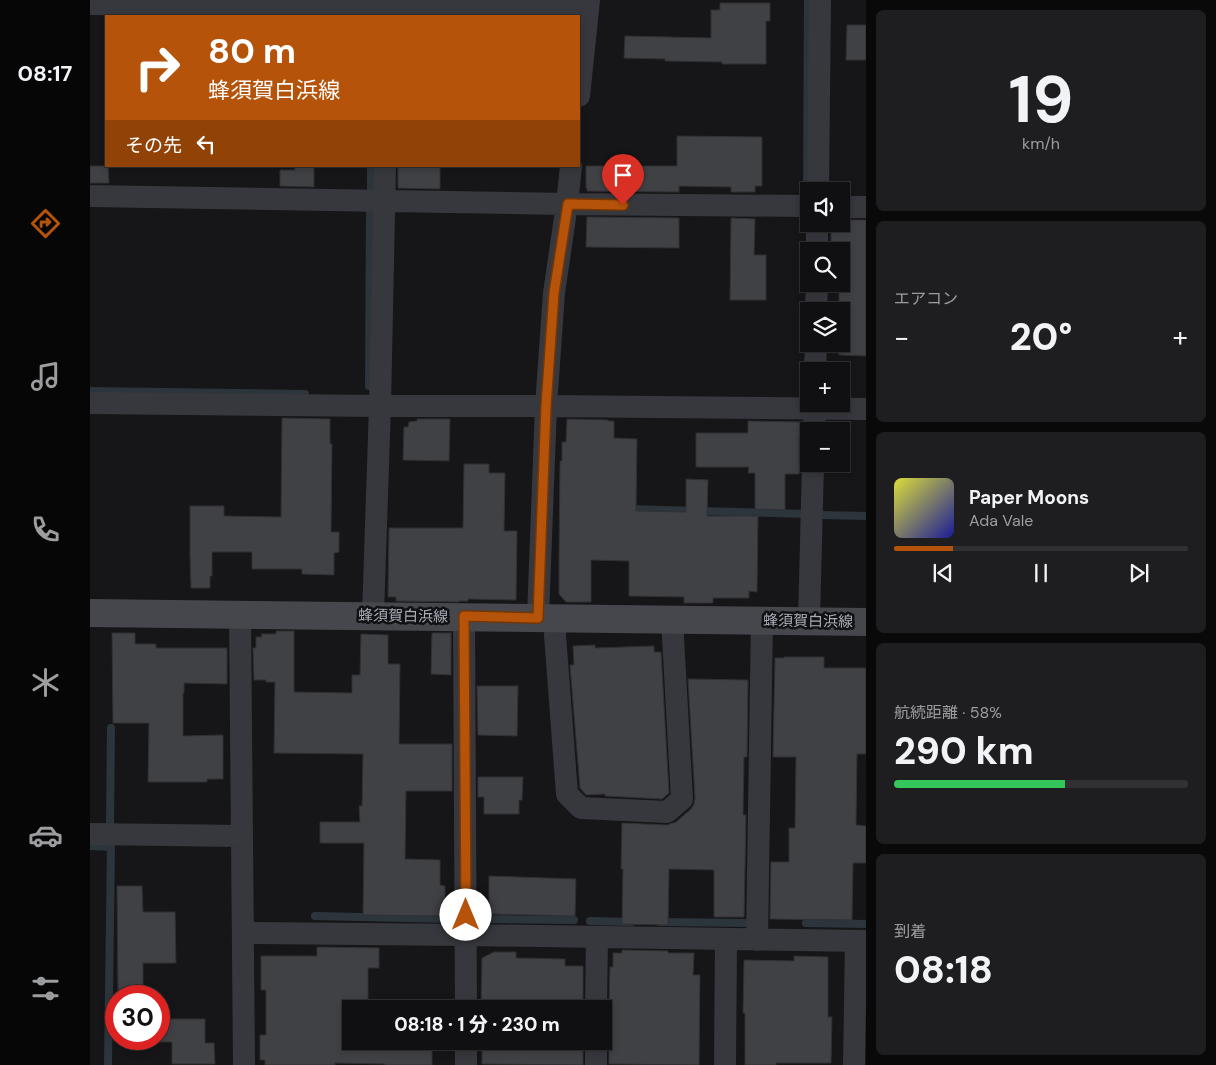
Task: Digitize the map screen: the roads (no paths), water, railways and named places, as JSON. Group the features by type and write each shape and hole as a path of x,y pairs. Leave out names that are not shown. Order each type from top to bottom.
{"main road":[{"name":"蜂須賀白浜線","path":"90,612 866,622"}],"street":[{"path":"818,182 820,0"},
{"path":"90,4 138,2 384,8 588,4 580,86"},
{"path":"374,615 385,167"},
{"path":"571,167 568,204 554,293 546,406 547,618 555,635 567,794 581,808 667,812 682,800 672,619"},
{"path":"90,196 800,206"},
{"path":"850,207 866,207"},
{"path":"90,403 380,406 800,406"},
{"path":"850,408 866,409"},
{"path":"809,621 813,472"},
{"path":"240,614 244,1065"},
{"path":"464,616 466,1000"},
{"path":"757,940 762,620"},
{"path":"90,834 242,836"},
{"path":"243,934 467,935 861,941 854,1065"},
{"path":"596,1000 597,937"},
{"path":"725,1065 726,939"},
{"path":"466,1050 466,1065"},
{"path":"596,1050 596,1065"}],"waterway":[{"path":"807,182 808,0"},
{"path":"371,167 371,189"},
{"path":"369,386 370,209"},
{"path":"90,391 305,394"},
{"path":"626,509 805,514"},
{"path":"820,515 866,516"},
{"path":"110,825 111,728"},
{"path":"90,846 111,847 108,1065"},
{"path":"315,916 450,919"},
{"path":"479,919 574,920"},
{"path":"590,921 631,922"},
{"path":"660,922 744,923"},
{"path":"806,923 866,924"}]}
